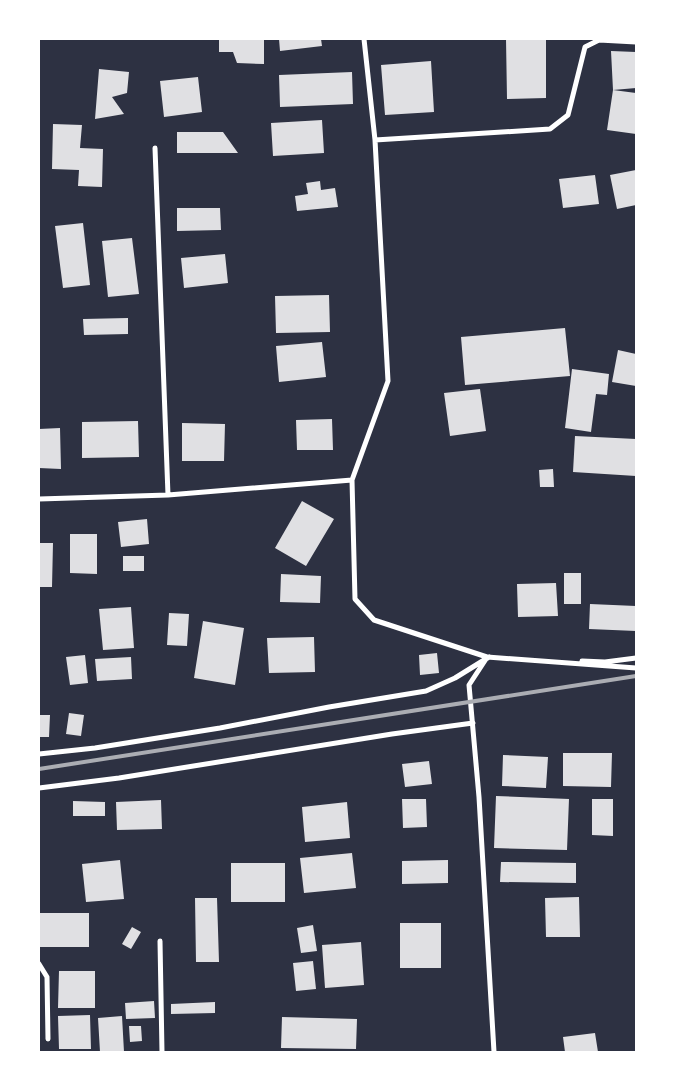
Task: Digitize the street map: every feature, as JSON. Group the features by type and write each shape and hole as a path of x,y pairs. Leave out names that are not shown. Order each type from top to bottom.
{"street":[{"path":"364,39 374,140 388,381 352,480 355,599 374,620 488,657 636,668"},
{"path":"374,140 550,129 568,115 585,47 599,40 636,42"},
{"path":"155,148 168,495"},
{"path":"39,499 168,495 352,480"},
{"path":"488,657 469,685 494,1052"},
{"path":"39,754 96,748 220,728 426,691 455,678 488,657 605,662 636,658"},
{"path":"39,788 119,778 392,734 473,723"},
{"path":"160,941 162,1052"},
{"path":"39,964 47,977 48,1039"}],"building":[{"path":"219,39 264,39 264,64 237,63 233,52 219,52"},
{"path":"279,39 321,39 322,46 280,51"},
{"path":"506,39 546,39 546,98 507,99"},
{"path":"611,51 636,52 636,88 613,90"},
{"path":"431,61 434,112 385,115 381,65"},
{"path":"99,69 129,72 127,93 112,97 124,114 95,119"},
{"path":"352,72 353,104 280,107 279,75"},
{"path":"198,77 202,112 164,117 160,81"},
{"path":"613,90 636,93 636,134 607,130"},
{"path":"322,120 324,153 273,156 271,123"},
{"path":"53,124 82,125 80,148 103,149 102,187 78,186 79,170 52,169"},
{"path":"177,132 223,132 238,153 177,153"},
{"path":"636,170 636,205 617,209 610,175"},
{"path":"595,175 599,204 563,208 559,179"},
{"path":"320,181 321,190 335,188 338,207 297,211 295,196 308,194 306,183"},
{"path":"177,208 220,208 221,230 177,231"},
{"path":"83,223 90,285 63,288 55,226"},
{"path":"132,238 139,294 108,297 102,241"},
{"path":"225,254 228,283 184,288 181,258"},
{"path":"329,295 330,332 276,333 275,296"},
{"path":"128,318 128,334 84,335 83,319"},
{"path":"565,328 570,376 465,385 461,337"},
{"path":"322,342 326,377 279,382 276,346"},
{"path":"618,350 636,354 636,386 612,382"},
{"path":"572,369 609,374 607,395 596,394 591,432 565,428"},
{"path":"480,389 486,431 450,436 444,393"},
{"path":"332,419 333,450 297,450 296,420"},
{"path":"138,421 139,457 82,458 82,422"},
{"path":"182,423 225,424 224,461 182,461"},
{"path":"60,428 61,469 39,468 39,429"},
{"path":"575,436 636,439 636,476 573,472"},
{"path":"553,469 554,487 540,487 539,470"},
{"path":"302,501 334,519 306,566 275,548"},
{"path":"147,519 149,544 121,547 118,522"},
{"path":"70,534 97,534 97,574 70,573"},
{"path":"39,543 53,543 52,587 39,587"},
{"path":"123,556 144,556 144,571 123,571"},
{"path":"564,573 581,573 581,604 564,604"},
{"path":"281,574 321,576 320,603 280,602"},
{"path":"556,583 558,616 518,617 517,584"},
{"path":"590,604 636,606 636,631 589,629"},
{"path":"131,607 134,648 103,650 99,609"},
{"path":"169,613 189,614 187,646 167,645"},
{"path":"203,621 244,628 235,685 194,678"},
{"path":"314,637 315,672 269,673 267,638"},
{"path":"437,653 439,673 420,675 419,655"},
{"path":"85,655 88,683 70,685 66,657"},
{"path":"131,657 132,679 97,681 95,659"},
{"path":"69,713 84,715 81,736 66,734"},
{"path":"39,715 50,715 49,737 39,737"},
{"path":"563,753 612,753 611,787 563,786"},
{"path":"503,755 548,757 546,788 502,786"},
{"path":"429,761 432,784 405,787 402,764"},
{"path":"496,796 569,799 567,850 494,848"},
{"path":"402,799 426,799 427,827 403,828"},
{"path":"592,799 613,799 613,836 592,835"},
{"path":"161,800 162,829 117,830 116,802"},
{"path":"73,801 105,802 105,816 73,816"},
{"path":"347,802 350,838 305,842 302,807"},
{"path":"352,853 356,888 304,893 300,858"},
{"path":"120,860 124,899 86,902 82,864"},
{"path":"448,860 448,883 402,884 402,861"},
{"path":"501,862 576,863 576,883 500,882"},
{"path":"231,863 285,863 285,902 231,902"},
{"path":"579,897 580,937 546,937 545,898"},
{"path":"195,898 217,898 219,962 196,962"},
{"path":"39,913 89,913 89,947 39,947"},
{"path":"400,923 441,923 441,968 400,968"},
{"path":"313,925 317,951 301,953 297,928"},
{"path":"132,927 141,932 131,949 122,944"},
{"path":"361,942 364,985 325,988 322,945"},
{"path":"313,961 316,989 296,991 293,963"},
{"path":"59,971 95,971 95,1008 58,1008"},
{"path":"154,1001 155,1018 126,1019 125,1003"},
{"path":"215,1002 215,1013 171,1014 171,1004"},
{"path":"90,1015 91,1049 59,1049 58,1016"},
{"path":"122,1016 124,1052 100,1052 98,1018"},
{"path":"282,1017 357,1019 356,1049 281,1048"},
{"path":"129,1026 141,1026 142,1041 130,1042"},
{"path":"595,1033 598,1052 565,1052 563,1037"}],"railway":[{"path":"39,769 636,676"}]}
